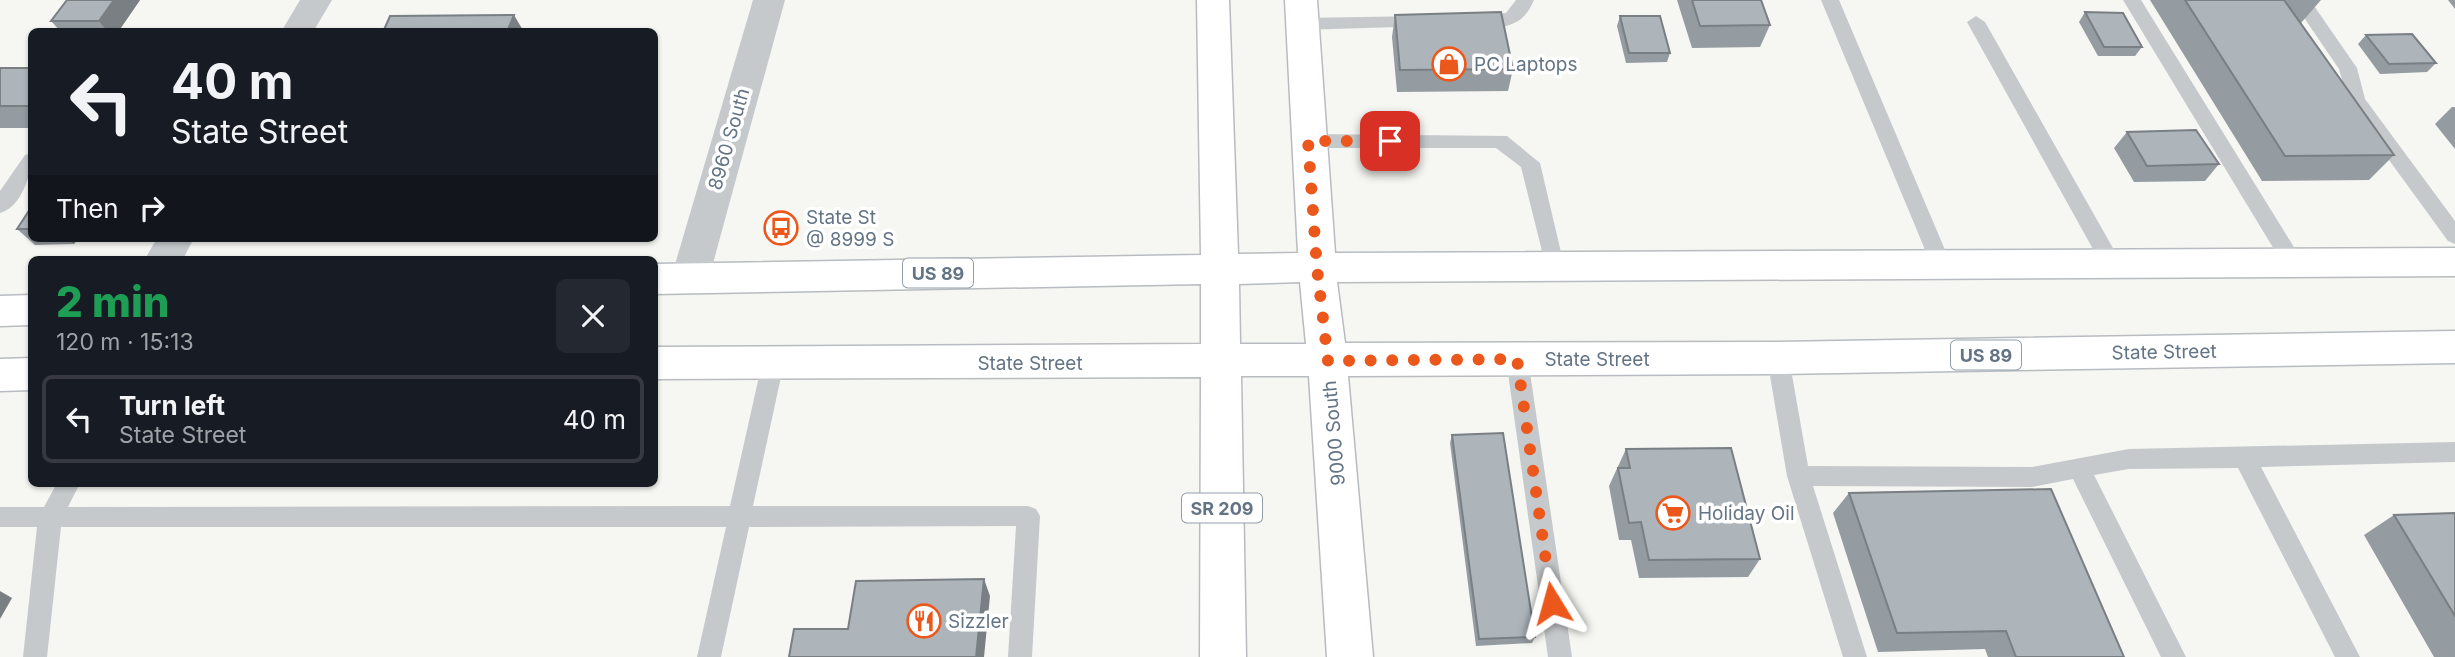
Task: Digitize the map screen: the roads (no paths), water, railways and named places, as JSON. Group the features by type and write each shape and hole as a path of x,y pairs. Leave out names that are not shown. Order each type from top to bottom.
{"main road":[{"name":"SR 209","path":"1213,0 1222,270 1219,360 1223,657"},
{"name":"9000 South","path":"1301,12 1317,268 1328,361 1350,657"},
{"name":"US 89","path":"672,279 1553,265 2455,262"},
{"path":"0,312 28,310"},
{"name":"State Street","path":"658,363 1130,363 1219,360 1778,358 2453,350"},
{"path":"0,374 28,374"}],"street":[{"path":"299,28 316,0"},
{"name":"8960 South","path":"672,279 769,0"}],"lane":[{"path":"1464,22 1510,20 1520,14 1525,0"},
{"path":"1830,0 1941,264"},
{"path":"2132,0 2293,263"},
{"path":"2301,0 2348,68 2356,100 2455,236"},
{"path":"1301,12 1437,22"},
{"path":"1976,22 2111,264"},
{"path":"1308,141 1500,141 1530,163 1553,265"},
{"path":"0,206 28,166"},
{"path":"1778,358 1798,476 1855,657"},
{"path":"1517,359 1560,657"},
{"path":"709,657 773,363"},
{"path":"1798,476 2032,477 2129,459 2455,452"},
{"path":"2245,457 2348,657"},
{"path":"2080,468 2174,657"},
{"path":"35,657 50,517 67,487"},
{"path":"0,517 1028,516 1020,657"}],"place":[{"name":"PC Laptops","path":"1449,64"},
{"name":"State St @ 8999 S","path":"781,228"},
{"name":"Holiday Oil","path":"1673,513"},
{"name":"Sizzler","path":"924,621"}]}
